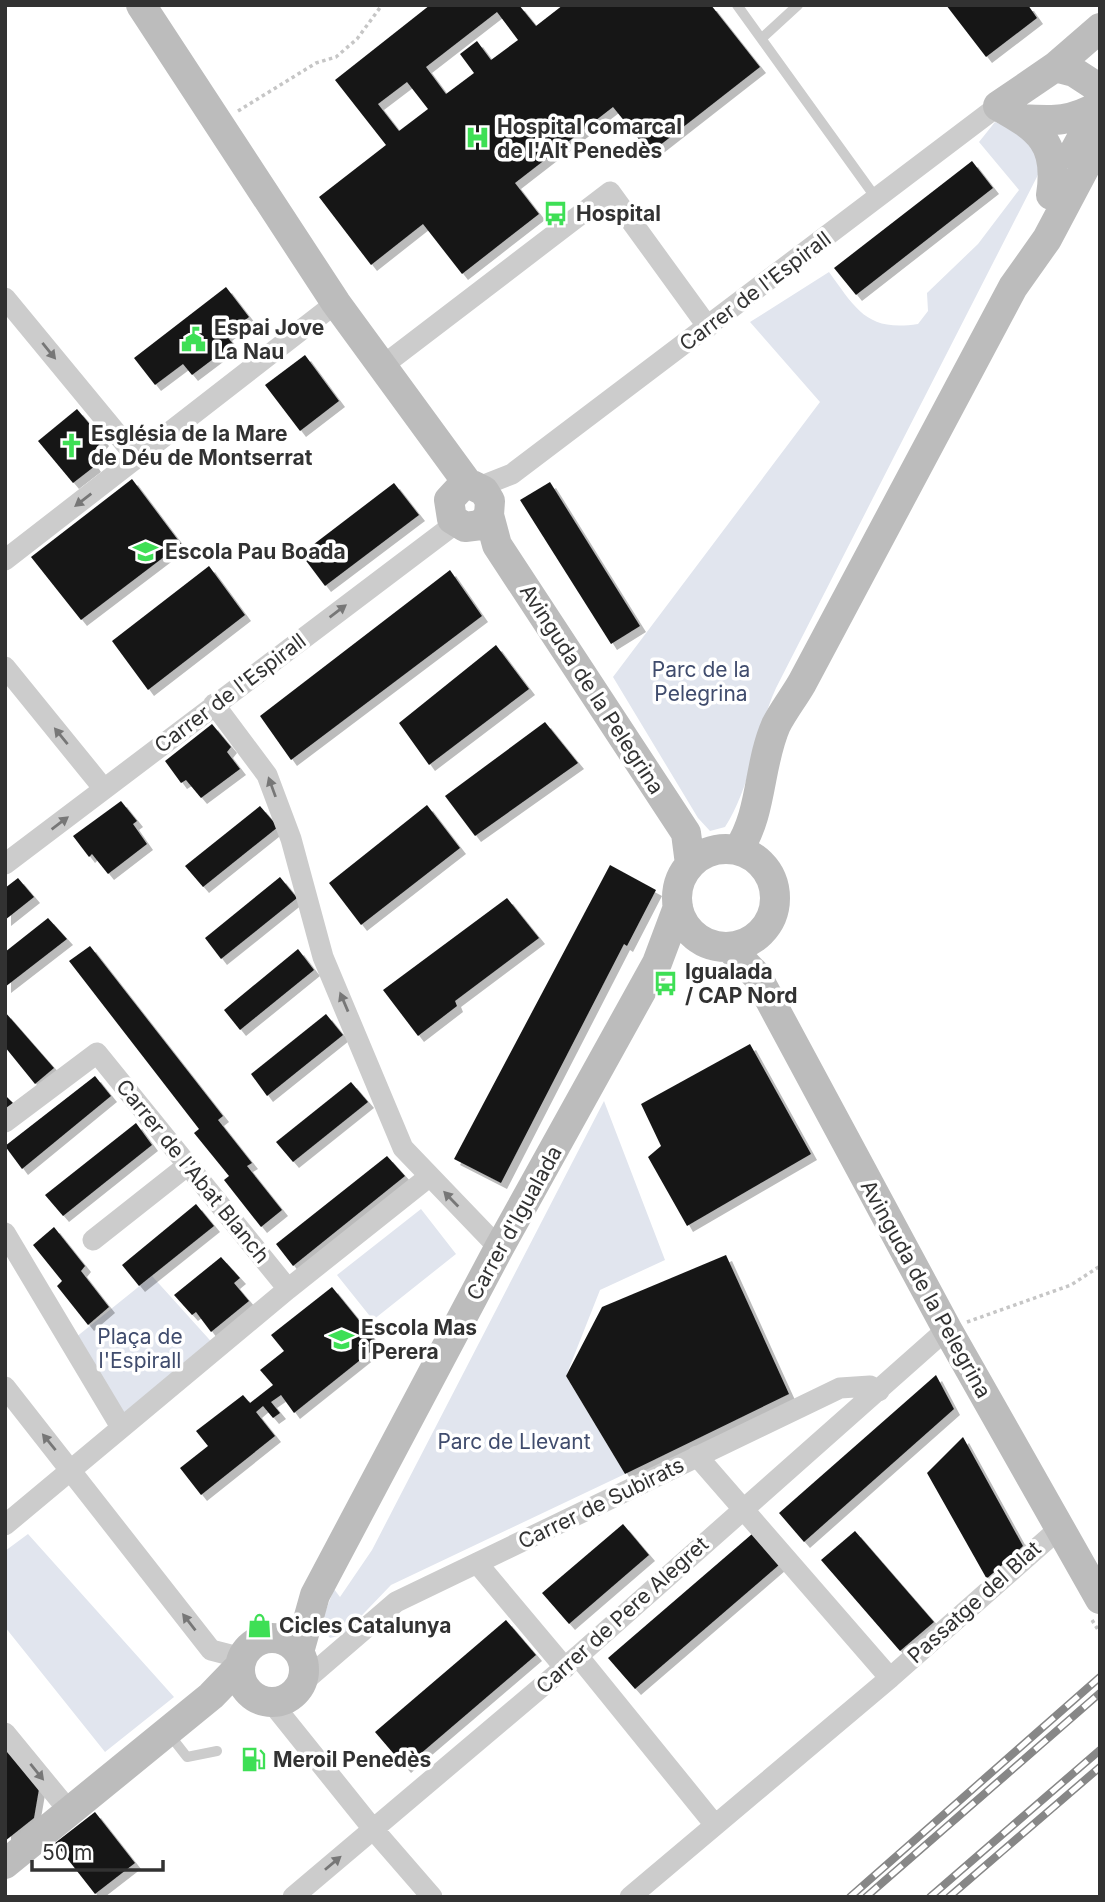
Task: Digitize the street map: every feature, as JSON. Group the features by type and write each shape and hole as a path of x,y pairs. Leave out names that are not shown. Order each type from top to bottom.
{"street":[{"name":"Avinguda de la Pelegrina","path":"141,5 336,303 440,449 476,510 686,833 714,855 752,856 764,866"},
{"path":"1010,113 1055,67 1100,27"},
{"path":"1055,67 1074,72 1100,89"},
{"path":"1010,113 1053,121 1077,118 1100,104"},
{"path":"685,920 677,892 754,818 761,777 776,726 803,683 1013,287 1047,239 1063,192 1097,124 1100,104"},
{"path":"1010,113 1040,134 1052,153 1054,176 1063,192"},
{"name":"Carrer de l'Espirall","path":"5,864 214,704 476,510 512,474 876,198 1010,113"},
{"path":"1063,192 1100,139"},
{"path":"381,367 610,192 708,327"},
{"path":"5,298 137,458"},
{"path":"5,560 336,303"},
{"path":"5,667 104,789"},
{"path":"742,942 767,925 775,903 772,880 764,866 788,732 803,683"},
{"path":"214,704 267,775 291,839 323,957 402,1148 499,1248"},
{"name":"Avinguda de la Pelegrina","path":"685,920 702,941 742,942 757,976 947,1329 1100,1599"},
{"name":"Carrer d'Igualada","path":"295,1658 315,1595 499,1248 657,963 685,920"},
{"name":"Carrer de l'Abat Blanch","path":"5,1122 97,1053 288,1289"},
{"path":"93,1240 188,1165"},
{"path":"5,1525 288,1289 430,1176"},
{"path":"5,1233 121,1427"},
{"name":"Carrer de Pere Alegret","path":"293,1897 571,1662 947,1329"},
{"name":"Carrer de Subirats","path":"295,1658 338,1652 396,1602 840,1388 870,1386 878,1391"},
{"path":"5,1387 211,1650 242,1670 259,1699 271,1702 294,1693 295,1658 257,1641 242,1670 5,1864"},
{"path":"697,1456 890,1678"},
{"name":"Passatge del Blat","path":"630,1897 890,1678 1060,1528"},
{"path":"477,1563 571,1662 715,1825"},
{"path":"271,1702 373,1829 432,1897"},
{"path":"5,1733 70,1812"}],"lane":[{"path":"737,5 876,198"},
{"path":"762,38 798,5"},
{"path":"167,1732 187,1757 217,1751"}],"path":[{"path":"218,122 316,63 336,57 357,39 382,5"},
{"path":"947,1329 1071,1285 1100,1266"}],"green space":[{"name":"Parc de la Pelegrina","path":"995,122 1026,134 1043,165 776,688 734,811 725,827 710,831 698,818 613,677 820,402 750,322 829,272 864,315 886,324 918,324 928,311 927,293 978,244 1019,190 979,142"},
{"name":"Parc de Llevant","path":"604,1101 665,1260 600,1290 566,1376 625,1474 391,1585 343,1635 330,1638 320,1626 334,1589 340,1597 372,1550"},
{"path":"421,1209 456,1254 373,1320 337,1275"},
{"name":"Plaça de l'Espirall","path":"152,1276 217,1348 121,1427 70,1342"},
{"path":"28,1534 174,1697 105,1752 5,1627 5,1551"}],"building":[{"name":"Hospital comarcal de l'Alt Penedès","path":"430,5 519,5 536,26 563,5 711,5 760,67 650,153 613,107 515,183 539,214 462,274 423,224 371,265 319,197 386,145 335,80","holes":["497,12 518,40 491,60 477,41 460,54 474,73 446,94 426,67","407,82 428,109 399,131 378,104"]},
{"path":"946,5 1028,5 1037,18 986,57"},
{"path":"972,161 993,188 856,295 834,268"},
{"name":"Espai Jove La Nau","path":"226,287 249,317 226,335 233,344 192,375 183,364 155,385 134,358"},
{"path":"305,355 339,401 300,431 265,385"},
{"name":"Església de la Mare de Déu de Montserrat","path":"77,409 103,440 89,457 95,466 73,483 38,441"},
{"path":"132,479 181,544 81,620 31,557"},
{"path":"550,482 640,626 611,644 520,500"},
{"path":"394,483 419,515 325,586 301,554"},
{"path":"209,566 245,615 148,690 112,641"},
{"path":"450,570 482,616 291,760 260,716"},
{"path":"496,645 529,689 429,765 399,723"},
{"path":"545,722 578,763 475,836 445,796"},
{"path":"212,724 231,747 227,752 240,769 201,798 186,780 181,783 165,761"},
{"path":"121,801 137,821 133,824 147,844 108,874 92,854 89,857 73,836"},
{"path":"427,805 460,848 361,925 329,883"},
{"path":"260,806 278,827 203,887 185,866"},
{"path":"610,865 656,890 627,946 624,944 501,1183 454,1159"},
{"path":"280,877 297,898 221,959 205,938"},
{"path":"18,878 34,897 5,920 5,888"},
{"path":"507,898 539,938 455,1001 457,1006 418,1036 383,990"},
{"path":"48,918 67,939 5,987 5,952"},
{"path":"90,946 223,1116 218,1120 252,1163 247,1166 282,1210 261,1227 224,1180 229,1176 194,1133 199,1129 69,961"},
{"path":"298,949 314,970 240,1030 224,1010"},
{"path":"5,1012 54,1068 35,1084 5,1047"},
{"path":"326,1014 343,1035 267,1096 251,1074"},
{"path":"750,1044 811,1154 687,1226 648,1157 661,1146 641,1104"},
{"path":"95,1076 111,1096 22,1169 5,1146"},
{"path":"351,1082 368,1102 293,1162 276,1142"},
{"path":"5,1095 14,1104 5,1111"},
{"path":"136,1123 152,1145 63,1216 45,1195"},
{"path":"387,1156 405,1176 293,1266 276,1244"},
{"path":"196,1204 214,1226 139,1286 122,1265"},
{"path":"54,1227 85,1266 81,1271 109,1307 88,1325 57,1286 62,1281 33,1245"},
{"path":"726,1255 789,1394 625,1474 566,1376 602,1307"},
{"path":"221,1257 240,1278 234,1283 249,1301 211,1332 196,1312 192,1315 174,1295"},
{"path":"332,1287 379,1345 294,1413 281,1395 271,1402 280,1413 273,1418 263,1406 256,1412 275,1436 201,1495 180,1468 208,1446 196,1431 243,1395 250,1403 273,1385 260,1370 284,1351 271,1335"},
{"path":"936,1375 954,1409 804,1542 779,1513"},
{"path":"963,1437 1023,1546 988,1581 927,1473"},
{"path":"623,1524 649,1555 569,1624 542,1593"},
{"path":"855,1531 934,1622 900,1651 821,1560"},
{"path":"752,1534 779,1565 635,1689 608,1658"},
{"path":"506,1620 536,1655 405,1767 375,1732"},
{"path":"5,1748 39,1789 34,1818 5,1841"},
{"path":"95,1812 135,1863 95,1894 55,1843"}],"railway":[{"path":"850,1897 1100,1677"},
{"path":"866,1897 1100,1693"},
{"path":"930,1897 1100,1750"},
{"path":"949,1897 1100,1767"}],"place":[{"name":"Hospital comarcal de l'Alt Penedès","path":"477,138"},
{"name":"Hospital","path":"556,213"},
{"name":"Espai Jove La Nau","path":"194,339"},
{"name":"Església de la Mare de Déu de Montserrat","path":"71,445"},
{"name":"Escola Pau Boada","path":"145,551"},
{"name":"Igualada / CAP Nord","path":"665,983"},
{"name":"Escola Mas i Perera","path":"341,1339"},
{"name":"Cicles Catalunya","path":"259,1625"},
{"name":"Meroil Penedès","path":"253,1759"}]}
